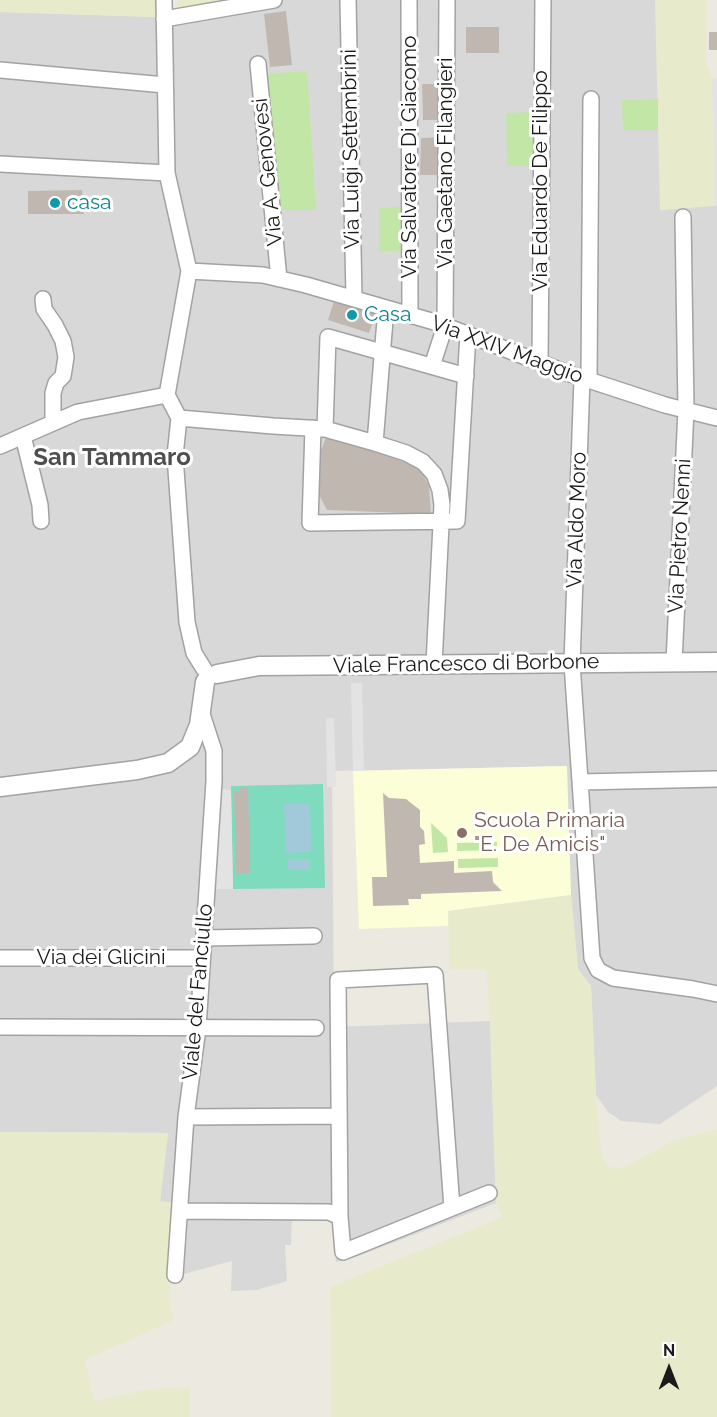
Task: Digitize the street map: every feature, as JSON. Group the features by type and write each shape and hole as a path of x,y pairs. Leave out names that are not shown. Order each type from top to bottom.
{"street":[{"path":"0,787 137,771 168,763 190,747 199,725 209,675 194,653 187,622 175,456 179,418 167,395 189,271 167,173 164,0"},
{"path":"164,19 274,0"},
{"name":"Via Luigi Settembrini","path":"348,0 354,298"},
{"name":"Via Salvatore Di Giacomo","path":"409,0 410,315"},
{"name":"Via Gaetano Filangieri","path":"432,366 445,326 447,0"},
{"name":"Via Eduardo De Filippo","path":"540,362 543,0"},
{"name":"Via A. Genovesi","path":"258,64 279,279"},
{"path":"0,69 165,85"},
{"name":"Via Aldo Moro","path":"591,99 585,379 572,663 592,958 598,970 613,978 717,994"},
{"path":"0,164 167,173"},
{"name":"Via Pietro Nenni","path":"674,662 686,410 682,217"},
{"name":"Via XXIV Maggio","path":"189,271 262,276 354,298 468,334 585,379 665,405 717,418"},
{"path":"43,299 44,309 63,341 66,357 63,376 56,383 53,393 53,423"},
{"path":"375,443 387,308"},
{"path":"465,376 328,337 310,523 457,521 468,334"},
{"path":"0,446 78,412 167,395"},
{"path":"179,418 319,428 406,453 423,462 434,474 440,490 442,505 434,664"},
{"path":"23,436 40,505 41,521"},
{"name":"Viale Francesco di Borbone","path":"209,675 259,666 717,662"},
{"name":"Viale del Fanciullo","path":"175,1275 186,1118 198,1028 214,781 214,751 201,710"},
{"path":"580,782 717,779"},
{"path":"204,938 314,936"},
{"name":"Via dei Glicini","path":"0,958 202,958"},
{"path":"452,1208 435,975 338,980 340,1217 343,1252 452,1208 489,1193"},
{"path":"0,1027 316,1028"},
{"path":"186,1118 339,1116"},
{"path":"180,1211 329,1212 340,1217"}],"shaded area":[{"path":"0,0 157,0 157,17 0,12"},
{"path":"177,0 220,0 220,4 177,13"},
{"name":"San Tammaro","path":"240,0 662,0 660,210 717,205 717,1086 660,1124 621,1121 608,1112 596,1095 591,986 578,969 571,895 566,766 332,771 334,1027 490,1021 496,1203 356,1257 336,1262 333,1219 292,1219 291,1245 285,1245 287,1281 257,1290 231,1291 232,1261 184,1274 189,1206 160,1201 168,1133 0,1132 0,12 157,17"},
{"path":"655,0 707,0 706,62 712,78 714,206 660,210"},
{"path":"712,78 717,78 717,205 714,206"},
{"path":"351,683 362,683 364,771 353,771"},
{"path":"326,718 334,718 336,787 327,787"},
{"name":"Scuola Primaria \"E. De Amicis\"","path":"567,766 571,895 449,911 448,926 359,929 353,771"},
{"path":"222,789 231,790 233,889 216,889"},
{"path":"571,895 578,969 591,986 600,1144 606,1165 613,1168 625,1167 673,1141 717,1129 717,1417 331,1417 330,1287 503,1217 496,1203 486,969 450,969 448,911"},
{"path":"0,1132 168,1133 160,1201 174,1203 169,1298 174,1320 85,1360 94,1401 150,1389 190,1387 190,1417 0,1417"}],"green space":[{"path":"307,71 316,210 280,210 266,74"},
{"path":"658,99 658,130 623,130 622,100"},
{"path":"536,112 536,166 507,166 506,113"},
{"path":"406,207 407,250 379,252 379,208"},
{"path":"323,784 325,888 233,889 231,786"},
{"path":"431,823 447,838 448,852 433,853"},
{"path":"497,842 497,850 457,851 457,843"},
{"path":"498,858 498,867 458,868 458,859"}],"water":[{"path":"284,804 310,804 311,852 286,853"},
{"path":"288,859 310,859 310,870 288,870"}],"building":[{"path":"286,11 292,65 270,67 264,14"},
{"path":"466,27 499,27 499,53 466,53"},
{"path":"709,32 717,32 717,50 709,50"},
{"path":"422,84 444,84 444,120 423,120"},
{"path":"444,137 444,175 420,175 421,138"},
{"name":"casa","path":"82,190 84,214 28,214 28,191"},
{"name":"Casa","path":"335,298 377,310 369,333 328,320"},
{"path":"329,430 378,444 415,466 423,474 429,486 431,514 327,510 316,489 316,463"},
{"path":"240,788 248,788 250,873 236,873 234,792 240,792"},
{"path":"383,793 389,798 406,799 420,810 420,827 424,831 425,844 419,845 420,863 454,861 454,873 492,871 493,882 502,891 421,894 421,899 408,899 409,905 373,906 372,877 387,877"}],"place":[{"name":"casa","path":"55,203"},
{"name":"Casa","path":"352,315"},
{"name":"Scuola Primaria \"E. De Amicis\"","path":"462,833"}],"district":[{"name":"San Tammaro","path":"112,458"}]}
